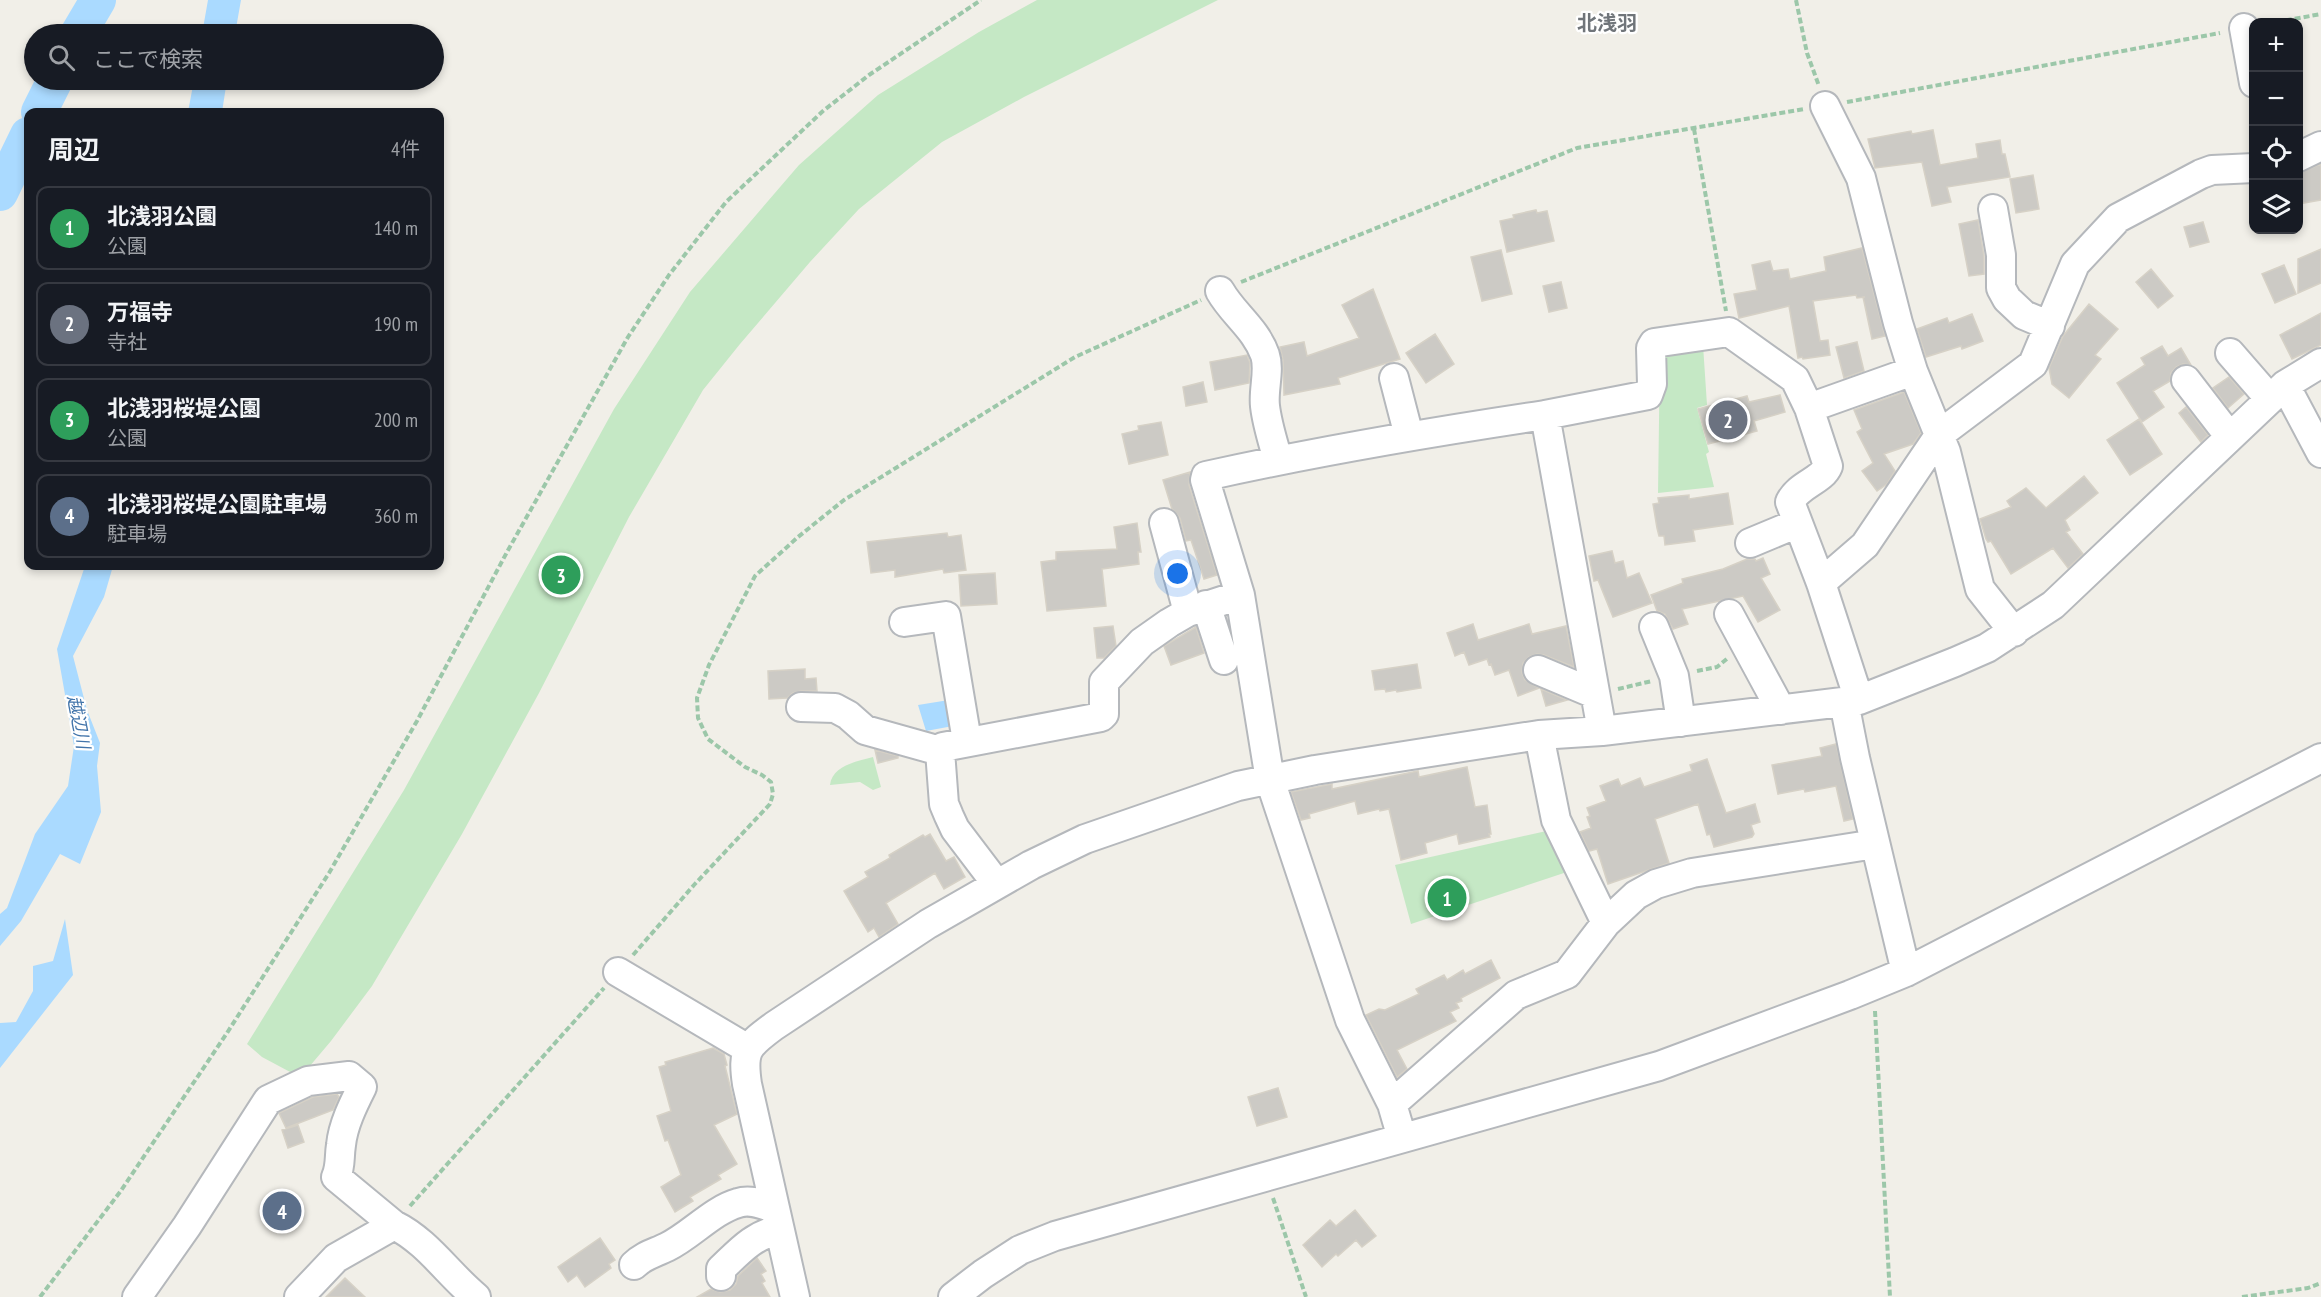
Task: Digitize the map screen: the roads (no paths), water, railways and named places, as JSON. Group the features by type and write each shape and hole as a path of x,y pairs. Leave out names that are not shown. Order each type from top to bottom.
{"street":[{"path":"2244,28 2251,72"},
{"path":"1826,106 1861,178 1898,323 1913,371 1940,434 1980,589 2014,632"},
{"path":"2303,155 2321,146"},
{"path":"1821,583 1865,545 1940,434 2033,364 2075,264 2118,218 2201,174 2212,170 2249,168"},
{"path":"1993,209 2001,255 2001,288 2007,299 2024,315 2050,326"},
{"path":"1220,291 1228,306 1243,319 1257,337 1266,357 1265,404 1278,460"},
{"path":"1402,1138 1392,1104 1350,1020 1270,780 1240,596 1205,480 1206,476 1278,460 1409,436 1545,415 1648,395 1652,384 1651,348 1654,343 1729,332 1795,380 1809,408 1828,466 1826,472 1794,493 1790,502 1821,583 1852,701 1875,844 1906,972"},
{"path":"2230,353 2277,392 2321,453"},
{"path":"795,1297 747,1084 744,1064 748,1048 774,1026 928,924 996,883 1085,839 1238,786 1315,770 1539,735 1602,731 1852,701 1955,662 1987,648 2053,605 2277,392 2321,363"},
{"path":"1809,408 1913,371"},
{"path":"1394,378 1409,436"},
{"path":"2186,380 2230,437"},
{"path":"1545,415 1602,731"},
{"path":"1750,543 1798,523"},
{"path":"1164,524 1197,609 1224,660"},
{"path":"996,883 955,829 944,804 940,751 943,747 1101,717 1104,714 1104,682 1142,642 1197,609 1240,596"},
{"path":"1729,614 1781,710"},
{"path":"904,622 946,616 965,718 967,741"},
{"path":"1654,627 1674,676 1681,722"},
{"path":"1538,670 1595,694"},
{"path":"801,707 836,708 865,730 940,751"},
{"path":"1539,735 1556,820 1606,923"},
{"path":"954,1297 983,1274 1020,1250 1055,1236 1659,1066 1874,986 1906,972 2321,758"},
{"path":"1392,1104 1516,995 1567,974 1606,923 1636,895 1656,884 1692,873 1875,844"},
{"path":"618,972 748,1048"},
{"path":"137,1297 187,1226 268,1100 308,1081 349,1076 362,1088 347,1122 341,1144 341,1167 336,1177 394,1225 406,1231 429,1250 455,1279 476,1297"},
{"path":"634,1265 640,1258 684,1238 739,1202 752,1201 776,1219"},
{"path":"721,1276 721,1269 752,1239 764,1233 776,1219"},
{"path":"298,1297 336,1258 394,1225"}],"water":[{"path":"208,0 241,0 237,24 204,24"},
{"path":"192,90 225,90 223,108 189,108"},
{"name":"越辺川","path":"84,570 112,570 104,597 73,656 87,710 100,743 97,766 101,812 80,864 60,854 21,921 0,946 0,914 7,908 35,834 68,786 74,746 57,649"},
{"path":"949,700 953,726 926,731 918,705"},
{"path":"65,919 73,975 0,1068 0,1023 16,1022 33,991 33,966 53,961"}],"waterway":[{"path":"84,24 98,0"},
{"path":"41,108 50,90"},
{"path":"0,193 24,143"}],"place":[{"name":"万福寺","path":"1728,420"},
{"name":"北浅羽桜堤公園","path":"561,575"},
{"name":"北浅羽公園","path":"1447,898"},
{"name":"北浅羽桜堤公園駐車場","path":"282,1211"}],"district":[{"name":"北浅羽","path":"1607,23"}]}
